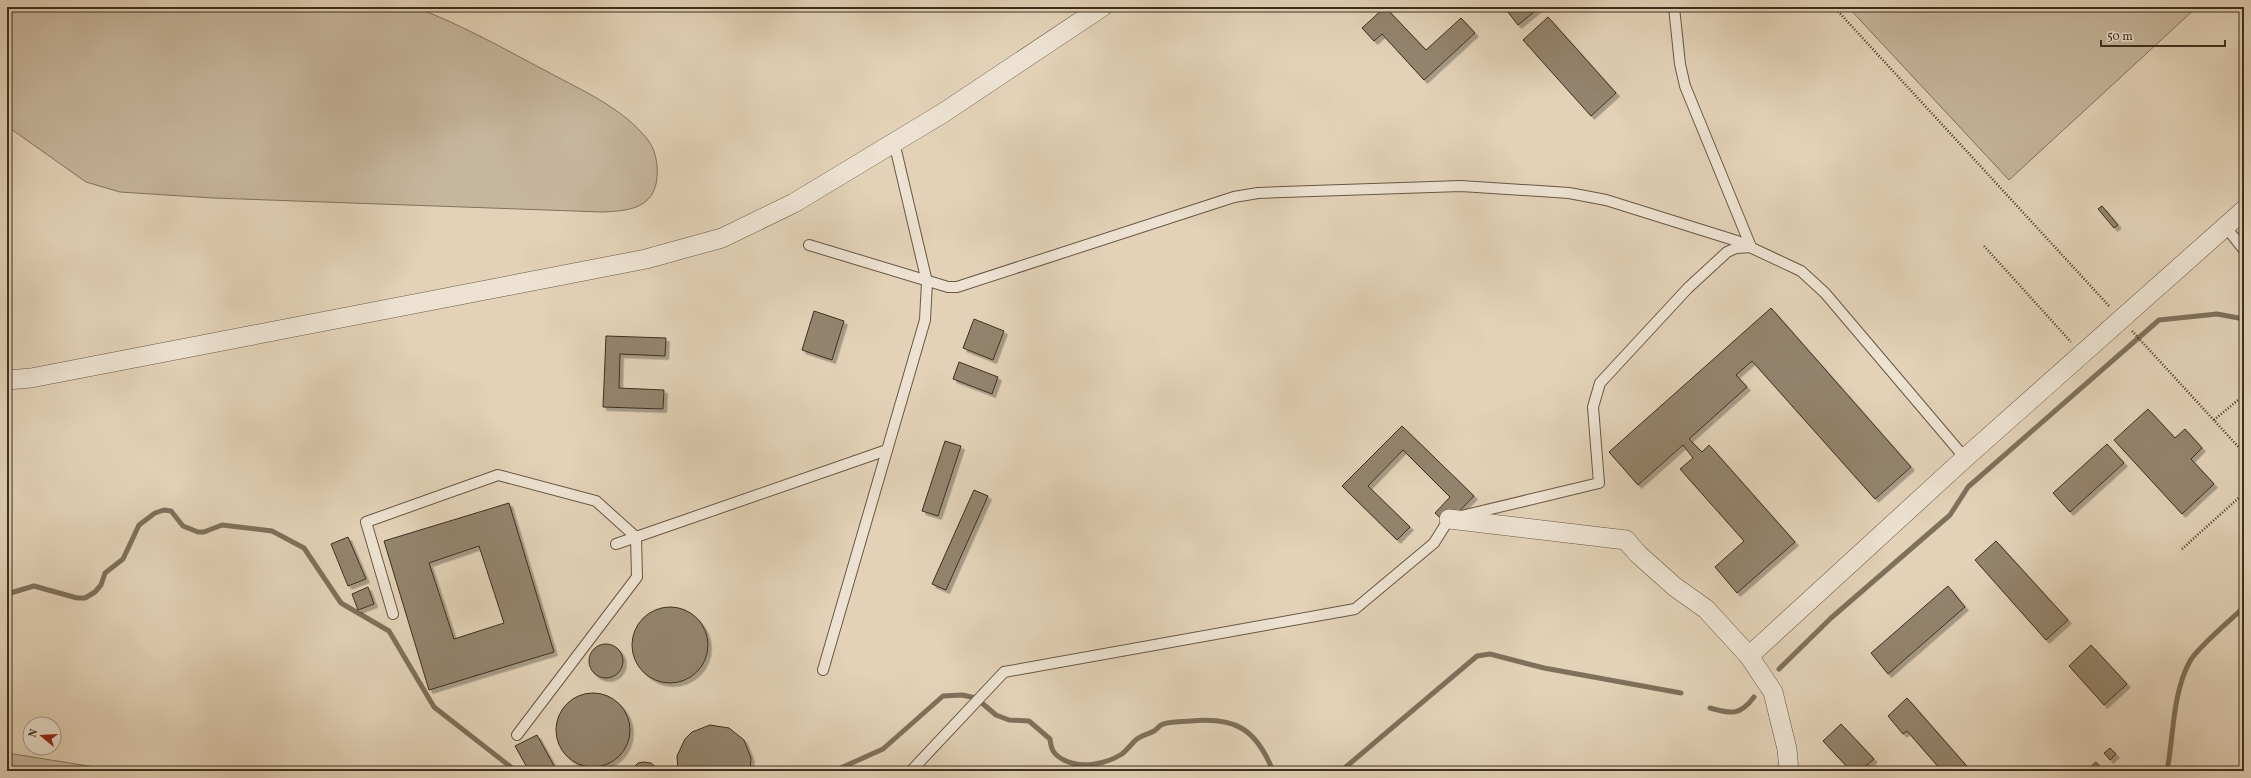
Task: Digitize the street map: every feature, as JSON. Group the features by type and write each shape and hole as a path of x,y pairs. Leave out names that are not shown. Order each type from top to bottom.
{"street":[{"path":"7,380 31,378 646,260 722,238 770,216 943,113 1102,7"},
{"path":"1749,656 1965,458 2082,354 2127,325 2225,226 2244,210"},
{"path":"1449,519 1626,540 1638,554 1675,587 1706,609 1749,656 1768,685 1788,749 1789,771"}],"lane":[{"path":"1674,7 1680,64 1686,86 1750,247"},
{"path":"823,670 926,320 927,282 894,142"},
{"path":"809,245 927,282 948,287 957,287 1212,204 1258,193 1461,186 1569,192 1606,200 1737,241 1801,271 1825,293 1965,458"},
{"path":"2225,226 2244,250"},
{"path":"911,771 1004,672 1355,609 1434,543 1449,519 1599,483 1593,407 1600,383 1688,288 1726,252 1736,248 1750,247"},
{"path":"616,544 887,450"},
{"path":"393,614 366,522 498,475 596,501 636,537 637,577 517,735"}],"path":[{"path":"1834,7 2244,453"},
{"path":"1984,246 2082,354"},
{"path":"2214,420 2244,395"},
{"path":"2182,549 2244,493"}],"shaded area":[{"path":"7,7 414,7 449,21 482,37 588,93 615,109 638,129 651,145 656,161 656,184 653,193 642,204 627,210 602,212 213,198 120,192 86,182 11,129 7,124"},
{"path":"1848,7 2197,7 2009,180"},
{"path":"7,753 120,771 7,771"}],"building":[{"path":"1385,7 1426,50 1461,18 1475,33 1424,80 1382,34 1374,41 1362,28"},
{"path":"1504,7 1540,7 1518,25"},
{"path":"1548,17 1616,93 1591,116 1523,40"},
{"path":"2102,206 2118,225 2114,228 2098,209"},
{"path":"1771,308 1911,467 1875,499 1752,361 1736,375 1747,387 1689,439 1702,452 1709,445 1795,542 1737,593 1715,567 1744,541 1680,469 1693,458 1683,445 1638,485 1609,452"},
{"path":"814,311 844,321 832,360 802,350"},
{"path":"974,319 1004,331 993,360 963,348"},
{"path":"606,336 666,338 665,356 620,354 619,388 664,390 663,409 603,407"},
{"path":"959,362 998,377 992,394 953,379"},
{"path":"2148,409 2175,438 2185,429 2202,448 2191,459 2214,484 2182,514 2114,440"},
{"path":"1402,426 1474,496 1447,524 1435,513 1450,497 1403,450 1368,486 1410,527 1397,540 1342,486"},
{"path":"945,441 961,446 938,516 922,511"},
{"path":"2107,444 2124,463 2070,512 2053,493"},
{"path":"974,490 988,496 946,590 932,584"},
{"path":"509,503 554,652 429,690 384,541","holes":["479,546 504,623 454,639 429,563"]},
{"path":"348,537 366,579 348,586 331,544"},
{"path":"1996,541 2068,620 2046,640 1975,560"},
{"path":"1948,586 1965,607 1888,674 1871,653"},
{"path":"368,587 374,604 358,610 352,594"},
{"path":"670,607 685,610 697,618 705,630 708,645 705,660 697,672 685,680 670,683 655,680 643,672 635,660 632,645 635,630 643,618 655,610"},
{"path":"606,644 618,649 623,661 618,673 606,678 594,673 589,661 594,649"},
{"path":"2091,645 2127,684 2104,705 2069,666"},
{"path":"593,693 614,699 624,709 630,730 624,751 614,761 593,767 572,761 562,751 556,730 562,709 572,699"},
{"path":"1907,698 1971,771 1942,771 1907,731 1903,734 1888,716"},
{"path":"1841,724 1874,759 1860,771 1851,771 1823,741"},
{"path":"710,725 729,728 744,740 751,758 750,771 678,771 677,756 685,739 692,732"},
{"path":"537,735 557,771 529,771 515,746"},
{"path":"2110,748 2116,754 2110,760 2104,753"},
{"path":"2096,762 2104,771 2086,771"},
{"path":"638,763 651,763 660,771 630,771"}],"waterway":[{"path":"1779,669 1831,618 1950,515 1968,487 2159,320 2217,314 2244,319"},
{"path":"7,594 34,586 77,598 85,598 95,592 101,585 105,573 123,559 139,525 155,513 164,510 171,511 183,526 198,532 204,532 222,525 272,531 304,548 341,603 389,631 434,707 516,771"},
{"path":"2167,771 2174,715 2180,687 2190,661 2207,641 2244,607"},
{"path":"1341,771 1477,656 1490,654 1544,668 1681,693"},
{"path":"834,771 883,749 943,696 962,695 976,698 996,715 1009,720 1029,721 1050,739 1051,746 1055,754 1071,763 1086,765 1101,763 1109,760 1122,754 1139,738 1154,731 1164,724 1207,720 1232,724 1242,729 1259,745 1273,771"},
{"path":"1710,708 1735,712 1744,708 1754,697"}]}
